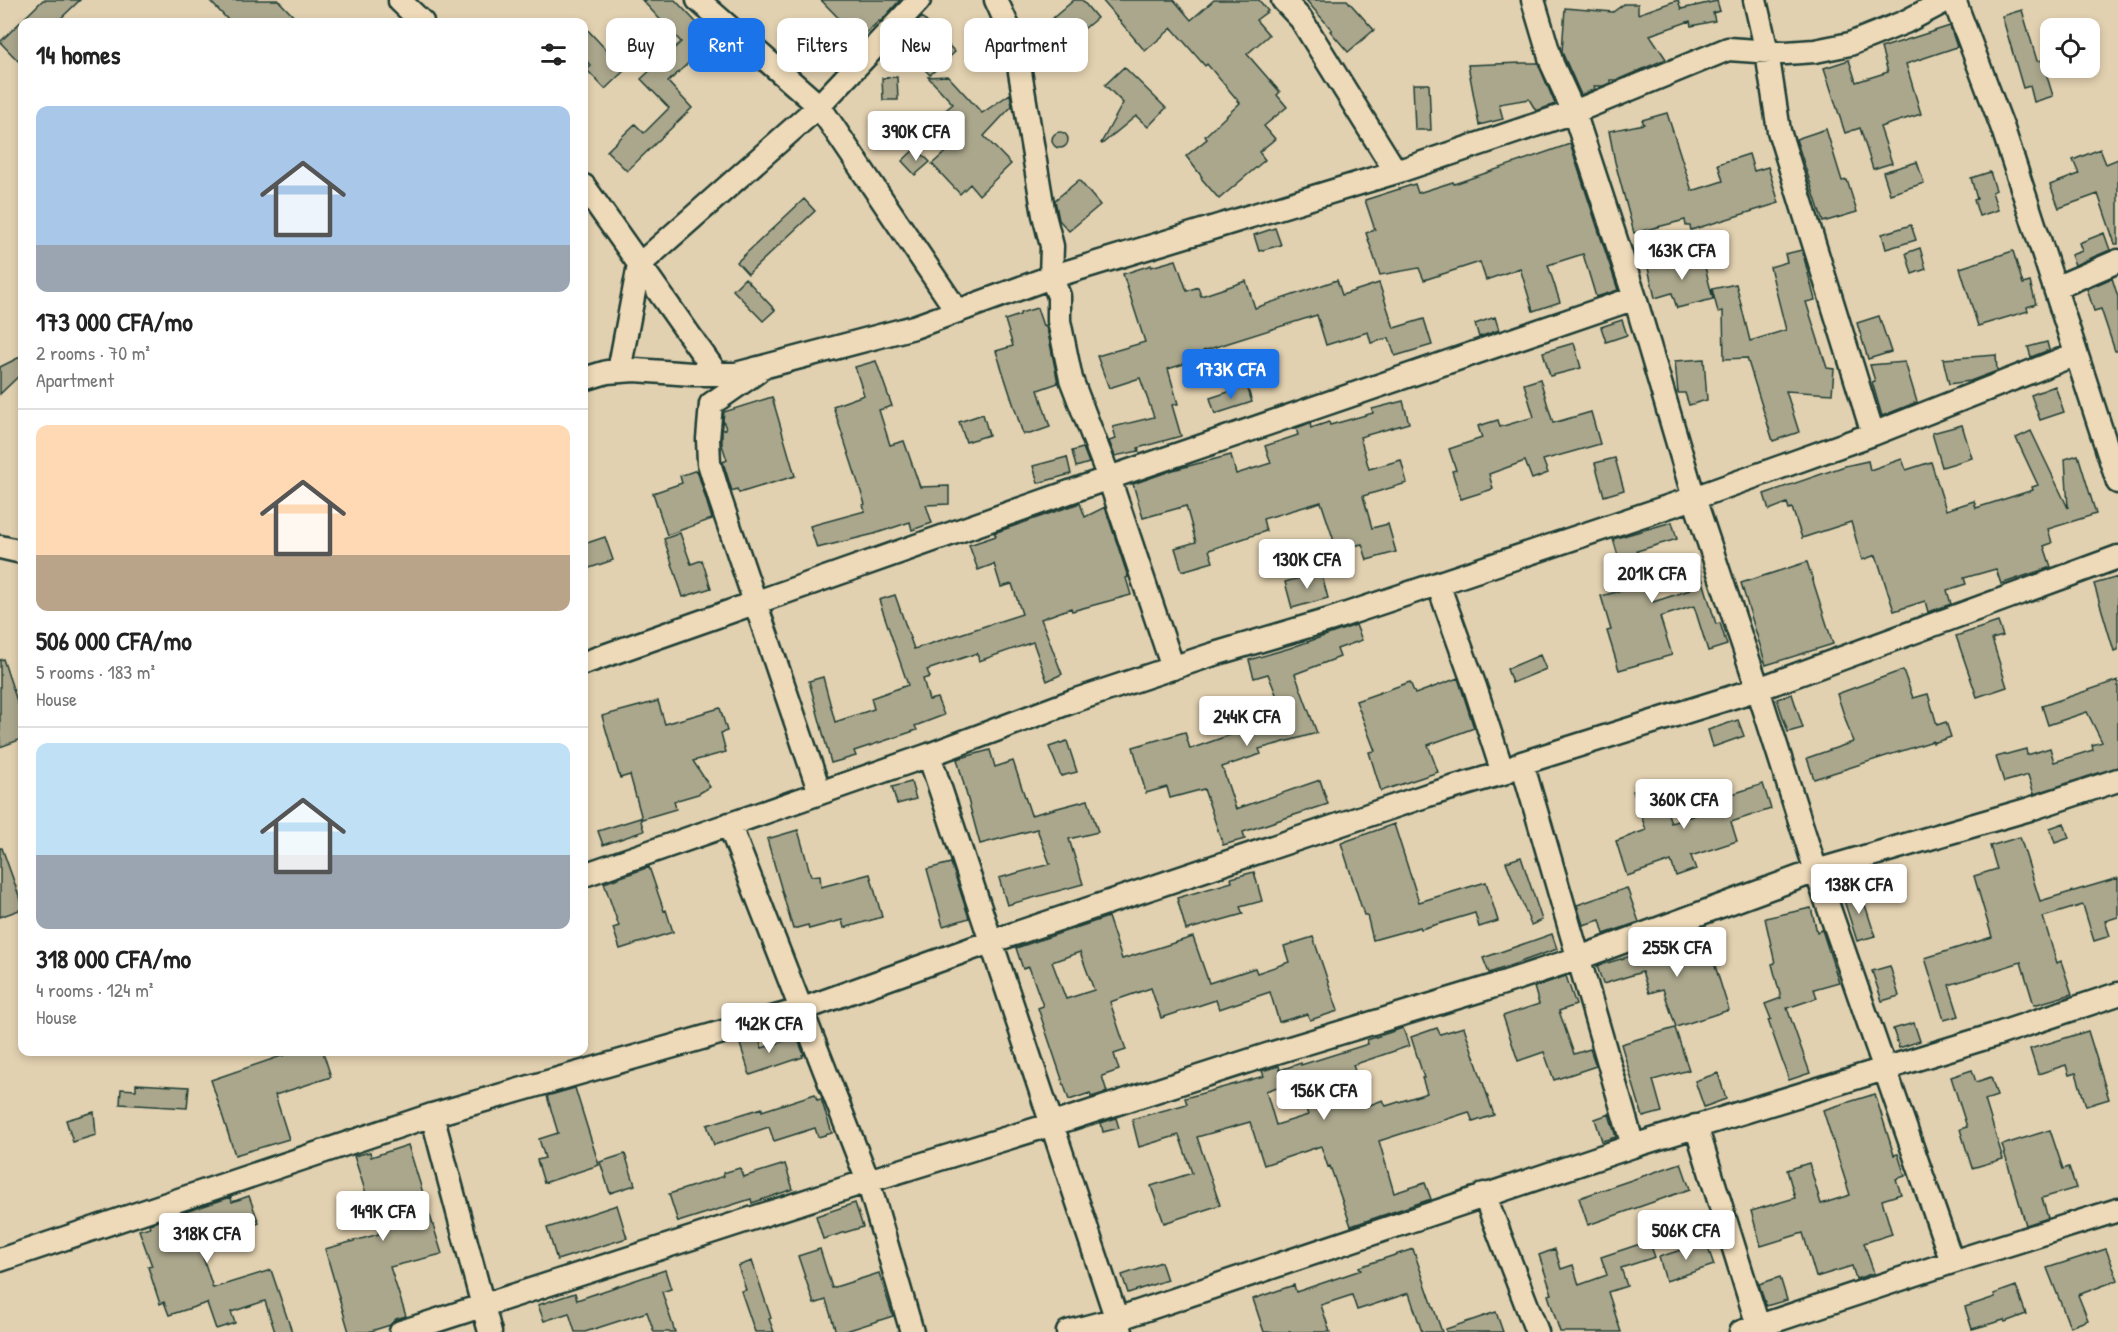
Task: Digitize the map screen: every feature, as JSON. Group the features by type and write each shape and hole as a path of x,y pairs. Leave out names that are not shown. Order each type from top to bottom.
{"street":[{"path":"400,0 402,18"},
{"path":"400,0 418,18"},
{"path":"698,0 819,106 957,311"},
{"path":"619,371 639,265 819,106 919,0"},
{"path":"996,0 1010,31 1018,60 1044,215 1052,246 1051,277 1059,296 1059,321 1071,379 1109,478 1173,668"},
{"path":"1283,0 1301,18 1396,172"},
{"path":"1533,0 1551,64 1574,112 1635,298 1694,498 1816,871 1952,1262"},
{"path":"1755,0 1767,52 1779,131 1873,434"},
{"path":"588,378 635,370 736,374 914,327 1051,277 1396,172 1574,112 1728,49 1786,53 1815,51 1850,44 1905,22 1947,0"},
{"path":"1954,0 2002,129 2118,482"},
{"path":"588,192 717,374"},
{"path":"2055,288 2118,261"},
{"path":"588,662 1109,478 1635,298"},
{"path":"588,873 929,755 1073,701 1329,620 1694,498 1873,434 2076,354"},
{"path":"764,368 711,404 708,439 709,463 820,793"},
{"path":"0,547 18,551"},
{"path":"0,1260 432,1115 800,1010 993,941 1428,795 1758,689 2118,557"},
{"path":"1438,584 1475,687 1512,768 1579,958 1633,1146"},
{"path":"929,755 993,941 1119,1325"},
{"path":"401,1332 868,1181 1579,958 1816,871 2030,809 2118,780"},
{"path":"729,824 868,1181 912,1332"},
{"path":"1068,1332 1119,1325 1484,1194 1696,1126 1998,1034 2118,994"},
{"path":"432,1115 490,1332"},
{"path":"1696,1126 1753,1330 1952,1262 2118,1210"},
{"path":"1484,1194 1537,1332"}],"building":[{"path":"43,0 80,0 61,18 25,18"},
{"path":"209,0 278,0 295,18 226,18"},
{"path":"642,0 675,0 692,18 688,18 688,63 668,82 692,108 627,171 607,151 635,124 644,133 669,108 641,79 649,72 676,72 676,47 681,42 676,37 676,18 659,18"},
{"path":"821,0 900,0 884,18 880,18 880,22 868,31 868,18 839,18"},
{"path":"1074,0 1082,0 1097,18 1088,26 1088,18 1053,18"},
{"path":"1102,0 1174,0 1191,20 1214,0 1259,0 1268,11 1256,20 1269,35 1247,54 1280,92 1277,95 1287,107 1264,126 1275,139 1259,152 1265,160 1219,199 1186,156 1207,139 1205,136 1240,103 1172,28 1145,51"},
{"path":"1306,0 1347,0 1374,30 1348,52"},
{"path":"1678,0 1681,9 1717,1 1720,11 1713,13 1715,21 1691,26 1690,21 1650,35 1666,59 1617,80 1610,80 1610,83 1603,86 1594,86 1595,89 1581,95 1562,52 1565,8 1613,12 1624,4 1638,4 1638,14"},
{"path":"2022,10 2037,61 2040,60 2040,78 2048,78 2053,96 2034,102 2030,86 2023,88 2002,16"},
{"path":"18,24 18,61 0,42"},
{"path":"1950,26 1957,47 1906,64 1921,114 1880,127 1892,163 1873,169 1860,128 1845,133 1824,68 1849,60 1856,82 1888,72 1881,48"},
{"path":"588,30 606,50 606,72 623,72 605,89 588,69 591,66 588,63"},
{"path":"1538,63 1555,104 1536,111 1529,99 1499,104 1503,119 1479,125 1468,65"},
{"path":"1124,67 1166,108 1148,127 1136,116 1102,144 1123,103 1105,85"},
{"path":"948,76 982,113 1010,94 1012,106 984,136 1011,164 979,195 970,184 960,194 932,164 958,141 937,117 953,104 928,77"},
{"path":"897,77 898,100 883,100 882,78"},
{"path":"1413,84 1429,84 1431,130 1415,130"},
{"path":"1667,113 1692,191 1723,181 1718,164 1749,154 1754,171 1768,167 1779,203 1691,230 1690,226 1686,226 1685,220 1634,233 1609,131 1644,124 1642,120"},
{"path":"1826,129 1842,181 1847,180 1857,212 1823,222 1796,139"},
{"path":"1060,132 1068,140 1060,148 1052,140"},
{"path":"1570,144 1618,290 1596,297 1583,254 1548,265 1560,302 1533,311 1520,268 1486,280 1480,262 1424,280 1419,268 1380,275 1366,233 1375,230 1365,200 1415,184 1418,193 1453,182 1454,184"},
{"path":"916,148 930,162 915,175 902,161"},
{"path":"2100,149 2106,164 2118,159 2118,244 2115,244 2098,194 2059,208 2050,185 2079,174 2073,160"},
{"path":"1917,162 1924,183 1890,194 1883,172"},
{"path":"1990,172 1996,190 1992,192 1998,210 1979,216 1971,178"},
{"path":"1079,180 1100,205 1069,231 1059,220 1055,200"},
{"path":"804,199 815,211 748,274 737,262"},
{"path":"1911,225 1916,240 1886,249 1882,234"},
{"path":"1275,228 1281,245 1259,251 1254,235"},
{"path":"2104,233 2110,250 2075,265 2071,255 2082,251 2079,243"},
{"path":"1920,248 1926,269 1912,274 1906,253"},
{"path":"1802,250 1815,300 1806,302 1827,368 1834,369 1832,394 1786,391 1799,432 1773,441 1747,358 1724,359 1723,311 1718,312 1712,289 1736,284 1750,341 1786,330 1770,267 1787,262 1785,254"},
{"path":"2013,251 2023,284 2030,282 2036,304 2027,307 2028,311 1978,326 1960,268"},
{"path":"1702,255 1713,299 1677,308 1672,293 1655,298 1648,268"},
{"path":"1176,260 1187,291 1198,287 1201,296 1246,281 1255,308 1337,280 1342,295 1379,283 1394,328 1424,319 1432,345 1395,356 1389,338 1371,343 1368,332 1326,345 1317,315 1203,351 1204,353 1189,358 1190,362 1168,369 1178,404 1172,405 1181,436 1138,448 1139,451 1115,456 1109,441 1116,439 1113,427 1154,417 1140,378 1109,388 1097,356 1145,342 1123,274"},
{"path":"745,278 775,310 763,321 733,290"},
{"path":"2112,278 2118,297 2118,351 2115,351 2101,309 2094,311 2087,289"},
{"path":"1037,308 1048,333 1058,383 1038,390 1050,427 1023,434 996,351 1013,346 1005,320"},
{"path":"1879,316 1891,352 1868,359 1857,323"},
{"path":"1495,317 1499,330 1479,337 1475,324"},
{"path":"1622,320 1627,335 1606,342 1601,327"},
{"path":"2047,342 2049,350 2031,357 2028,347"},
{"path":"1574,343 1581,368 1550,376 1543,352"},
{"path":"1996,355 1997,371 1970,381 1949,384 1943,359"},
{"path":"18,358 18,377 0,394 0,367"},
{"path":"1704,359 1707,400 1689,405 1685,393 1678,393 1675,361"},
{"path":"876,361 892,406 879,410 890,445 904,441 920,487 949,486 949,504 926,505 932,523 912,530 910,522 874,534 817,548 810,526 865,511 863,505 865,504 833,406 864,395 855,367"},
{"path":"1905,362 1917,402 1882,416 1872,382 1875,381 1870,365"},
{"path":"1540,379 1553,423 1591,412 1600,444 1543,460 1548,473 1532,479 1525,461 1489,474 1493,489 1461,499 1452,471 1456,470 1449,449 1482,438 1478,426 1498,420 1500,427 1534,417 1524,384"},
{"path":"1247,386 1252,402 1215,414 1210,398"},
{"path":"2055,386 2064,412 2040,420 2031,395"},
{"path":"772,397 795,476 739,493 737,489 732,491 723,462 727,460 722,445 722,430 726,429 723,420 724,412"},
{"path":"1403,401 1409,423 1360,437 1369,469 1401,460 1407,483 1363,496 1372,528 1388,524 1396,552 1367,560 1362,544 1337,550 1321,502 1263,519 1266,531 1209,550 1213,562 1182,571 1175,548 1196,542 1186,506 1143,518 1133,484 1173,470 1231,455 1236,474 1271,463 1265,446 1298,435 1296,428 1310,423 1311,428 1329,422 1330,425 1373,413 1372,409"},
{"path":"983,414 989,435 966,442 959,422"},
{"path":"1962,425 1972,458 1942,467 1932,433"},
{"path":"2031,431 2068,508 2065,459 2078,455 2096,514 2048,529 2052,543 2044,546 2051,567 2001,584 1996,569 1964,578 1966,584 1947,590 1951,604 1928,612 1925,601 1894,611 1876,555 1862,560 1851,522 1802,538 1792,508 1789,509 1787,503 1769,510 1764,494 1845,466 1868,461 1870,470 1902,459 1906,470 1931,462 1946,510 1974,501 1976,508 2033,490 2032,487 2038,485 2016,438"},
{"path":"1083,448 1089,463 1076,467 1072,451"},
{"path":"1067,457 1071,474 1038,483 1033,466"},
{"path":"1615,458 1624,490 1604,496 1595,463"},
{"path":"697,470 712,519 667,535 653,493 682,483 680,476"},
{"path":"1080,503 1085,517 1105,507 1128,577 1126,578 1131,595 1072,611 1071,608 1041,619 1062,674 1047,681 1033,642 979,661 977,653 927,670 930,677 923,679 929,700 937,698 944,715 915,726 917,730 854,751 856,756 831,763 809,681 823,677 835,722 874,709 871,698 908,685 879,600 895,595 914,649 1022,614 1012,584 1001,587 994,564 978,570 969,545 996,536 994,533"},
{"path":"1672,522 1677,539 1637,551 1653,602 1690,590 1682,566 1697,561 1716,624 1720,623 1727,645 1708,651 1694,606 1660,617 1672,655 1619,670 1607,631 1611,630 1601,596 1628,589 1613,539"},
{"path":"680,533 691,564 702,560 711,588 683,597 664,539"},
{"path":"605,537 613,560 588,569 588,543"},
{"path":"1807,562 1833,644 1766,665 1741,583"},
{"path":"1321,572 1328,598 1292,608 1285,582"},
{"path":"2118,577 2118,650 2114,651 2094,584"},
{"path":"1998,622 2003,636 1992,639 2007,687 1977,697 1956,636"},
{"path":"1356,625 1362,640 1337,649 1340,657 1295,674 1317,733 1259,749 1261,754 1222,767 1236,809 1320,780 1328,804 1243,832 1245,839 1223,845 1204,789 1170,798 1167,787 1146,793 1133,747 1185,732 1190,749 1253,727 1255,732 1287,722 1268,674 1254,678 1249,660"},
{"path":"1540,655 1546,669 1512,683 1507,669"},
{"path":"3,659 18,704 18,740 0,747 0,660"},
{"path":"1903,670 1913,698 1928,694 1937,725 1946,722 1951,737 1814,779 1807,758 1853,742 1837,694"},
{"path":"1458,678 1474,728 1428,745 1438,772 1381,791 1369,752 1375,751 1356,701 1410,682 1415,694"},
{"path":"2118,680 2118,767 2034,794 2028,775 2004,782 1996,757 2026,749 2027,755 2050,748 2054,762 2093,750 2092,745 2102,742 2087,712 2048,725 2042,706"},
{"path":"1792,694 1803,728 1788,732 1777,699"},
{"path":"658,701 665,724 720,708 727,731 721,733 726,752 693,761 710,787 698,794 674,801 676,809 642,819 630,775 620,778 602,716"},
{"path":"1738,720 1744,736 1713,747 1708,730"},
{"path":"1067,741 1077,772 1061,776 1049,747"},
{"path":"990,750 995,767 1013,761 1031,815 1088,800 1098,832 1069,839 1083,884 1007,905 999,878 1050,864 1037,829 980,844 957,759"},
{"path":"911,782 916,799 897,804 892,787"},
{"path":"1658,783 1671,823 1729,804 1726,796 1763,784 1771,809 1731,822 1737,841 1691,856 1696,869 1676,876 1671,861 1627,876 1616,841 1646,830 1633,791"},
{"path":"640,818 644,831 603,845 598,831"},
{"path":"2064,823 2069,838 2055,843 2050,828"},
{"path":"1394,824 1419,902 1486,882 1498,921 1479,927 1475,913 1373,940 1367,915 1364,915 1341,843"},
{"path":"798,830 811,876 820,875 821,887 870,874 882,917 844,928 842,920 809,929 808,925 793,929 767,839"},
{"path":"2020,837 2040,901 2118,878 2118,917 2105,921 2110,936 2094,941 2083,905 2043,917 2057,963 2061,961 2072,994 2034,1005 2021,962 1949,985 1959,1016 1944,1020 1925,958 1992,937 1974,876 1997,869 1990,846"},
{"path":"0,848 2,848 18,893 18,910 0,917"},
{"path":"1521,857 1542,920 1531,925 1506,862"},
{"path":"951,863 969,918 943,926 927,869"},
{"path":"649,867 673,932 620,949 613,928 619,926 604,883"},
{"path":"1254,872 1262,901 1240,907 1243,914 1186,930 1177,898 1232,882 1231,878"},
{"path":"1627,888 1639,922 1604,934 1600,920 1583,925 1577,905"},
{"path":"1860,889 1875,936 1857,941 1842,894"},
{"path":"1811,908 1817,932 1822,930 1839,982 1814,989 1817,998 1787,1008 1810,1073 1789,1080 1768,1020 1771,1019 1765,1004 1781,998 1772,964 1775,963 1765,918"},
{"path":"1108,917 1122,959 1193,937 1209,983 1255,968 1257,973 1289,962 1284,946 1313,937 1338,1011 1310,1020 1307,1014 1279,1022 1270,992 1219,1009 1216,1000 1161,1018 1151,988 1110,1002 1126,1050 1114,1054 1119,1070 1102,1076 1107,1092 1091,1097 1090,1093 1069,1100 1038,1008 1043,1006 1029,967 1023,969 1016,948","holes":["1080,952 1094,990 1066,999 1052,962"]},
{"path":"1552,934 1557,949 1489,973 1483,958"},
{"path":"1705,934 1729,1010 1676,1027 1663,989 1649,993 1642,972 1603,984 1597,966"},
{"path":"1890,966 1899,996 1882,1001 1872,971"},
{"path":"1566,976 1576,1005 1559,1011 1574,1054 1590,1049 1596,1066 1554,1080 1544,1052 1518,1061 1503,1016 1539,1004 1534,987"},
{"path":"1914,1023 1920,1041 1899,1048 1893,1029"},
{"path":"1464,1027 1494,1115 1473,1122 1469,1112 1379,1141 1394,1193 1425,1183 1431,1199 1351,1226 1321,1146 1264,1165 1250,1122 1197,1137 1220,1205 1164,1223 1151,1186 1192,1173 1179,1135 1139,1147 1132,1119 1187,1104 1185,1098 1264,1076 1262,1071 1279,1066 1280,1070 1301,1063 1301,1065 1368,1044 1367,1040 1403,1028 1409,1046 1353,1065 1367,1106 1383,1100 1386,1106 1427,1093 1411,1037 1437,1028 1440,1034","holes":["1297,1080 1308,1115 1276,1125 1266,1091"]},
{"path":"1675,1028 1689,1070 1653,1080 1662,1112 1643,1117 1621,1044"},
{"path":"2088,1031 2109,1099 2086,1106 2076,1073 2069,1075 2066,1065 2038,1074 2030,1049"},
{"path":"758,1036 762,1048 797,1037 804,1055 750,1075 739,1041"},
{"path":"281,1056 324,1056 331,1077 275,1095 289,1139 235,1155 211,1080"},
{"path":"1972,1070 1976,1082 1991,1077 1997,1096 1985,1100 2003,1159 1972,1168 1960,1129 1967,1127 1951,1077"},
{"path":"1718,1073 1726,1099 1704,1107 1695,1081"},
{"path":"136,1084 189,1087 187,1108 120,1104 121,1089 136,1090"},
{"path":"575,1088 599,1165 544,1183 537,1160 545,1158 539,1139 558,1133 547,1096"},
{"path":"815,1094 817,1100 821,1099 832,1133 818,1137 815,1128 774,1141 769,1127 714,1145 707,1125"},
{"path":"1875,1094 1894,1155 1898,1154 1905,1176 1896,1179 1901,1194 1882,1200 1892,1234 1864,1243 1874,1273 1856,1279 1852,1266 1816,1277 1803,1233 1761,1246 1751,1211 1795,1198 1787,1170 1809,1163 1821,1204 1850,1195 1823,1110"},
{"path":"94,1112 96,1135 73,1142 66,1120"},
{"path":"1609,1114 1616,1137 1602,1141 1595,1119"},
{"path":"1116,1118 1119,1128 1103,1132 1101,1123"},
{"path":"2050,1130 2063,1169 2069,1167 2076,1188 2042,1198 2048,1218 2026,1225 2002,1145"},
{"path":"408,1145 442,1254 390,1267 406,1316 396,1319 390,1325 368,1332 349,1332 325,1249 379,1234 354,1156 370,1152 371,1157"},
{"path":"625,1154 635,1185 610,1193 600,1162"},
{"path":"1681,1163 1690,1189 1588,1225 1579,1198"},
{"path":"785,1164 793,1189 752,1203 751,1199 678,1222 669,1194 724,1176 723,1173 740,1168 743,1177"},
{"path":"249,1196 259,1223 199,1245 213,1288 271,1270 292,1332 275,1332 265,1301 231,1312 235,1323 216,1329 207,1303 169,1315 164,1302 160,1304 148,1267 152,1266 139,1230 150,1227 149,1224 231,1197 232,1202"},
{"path":"855,1203 863,1227 823,1239 816,1216"},
{"path":"617,1205 627,1238 557,1260 547,1228"},
{"path":"1649,1241 1655,1257 1621,1268 1627,1286 1608,1292 1621,1332 1560,1332 1548,1295 1552,1294 1539,1255 1555,1249 1561,1269 1573,1265 1579,1285 1607,1275 1601,1257"},
{"path":"1706,1242 1714,1265 1666,1281 1659,1257"},
{"path":"820,1249 832,1288 879,1273 893,1316 843,1332 836,1332 826,1300 814,1304 798,1256"},
{"path":"1413,1249 1442,1332 1422,1332 1409,1293 1357,1310 1352,1295 1321,1305 1330,1332 1264,1332 1253,1299 1294,1285 1296,1292"},
{"path":"2106,1249 2118,1280 2078,1295 2088,1320 2070,1327 2047,1268"},
{"path":"752,1261 774,1332 755,1332 741,1291 746,1290 738,1266"},
{"path":"1161,1262 1167,1280 1128,1293 1122,1275"},
{"path":"665,1270 671,1289 662,1292 675,1332 654,1332 647,1312 585,1332 575,1332 569,1313 544,1321 538,1305 575,1293 577,1300"},
{"path":"1780,1277 1787,1300 1766,1306 1759,1284"},
{"path":"2016,1286 2026,1314 2005,1322 2004,1320 1972,1329 1965,1307 1995,1297 1994,1294"},
{"path":"1496,1312 1503,1332 1446,1332 1446,1329"}]}
